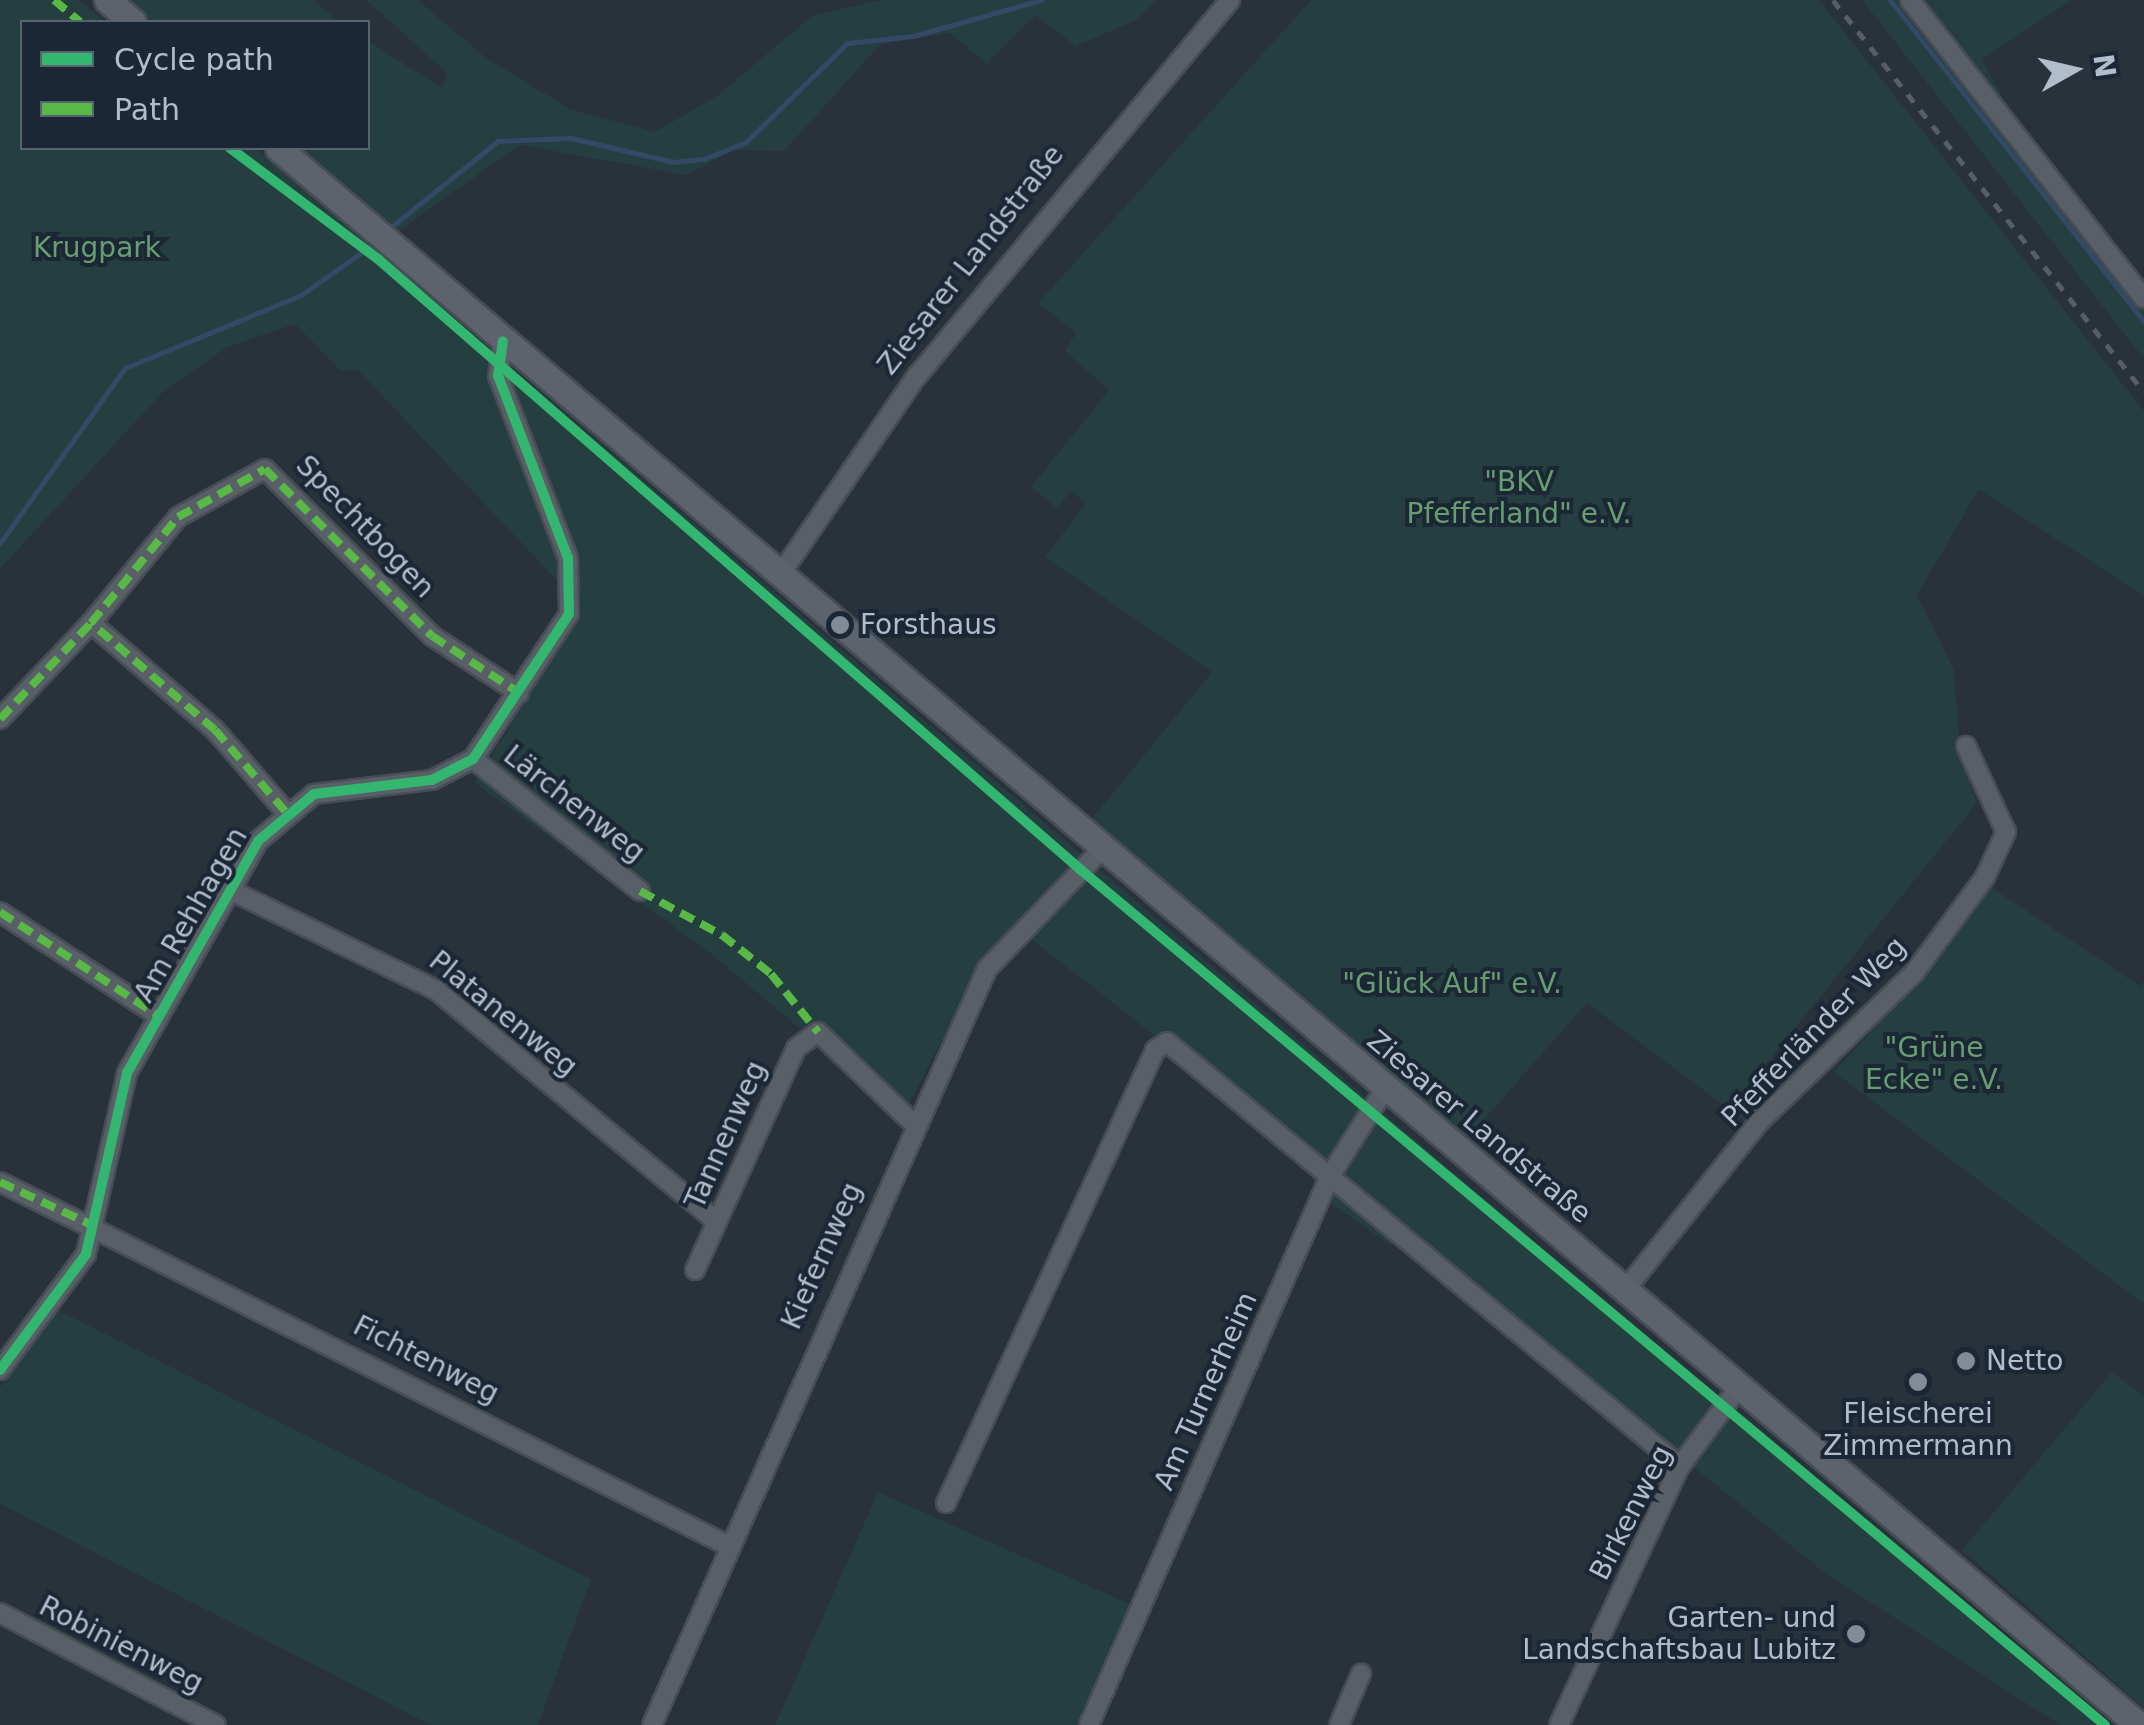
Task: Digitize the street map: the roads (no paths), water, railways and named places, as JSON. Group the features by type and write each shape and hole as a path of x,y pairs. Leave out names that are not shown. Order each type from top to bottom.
{"main road":[{"path":"107,0 131,20"},
{"name":"Ziesarer Landstraße","path":"280,150 2139,1725"}],"street":[{"name":"Ziesarer Landstraße","path":"780,574 916,376 1230,0"},
{"path":"1910,0 2144,298"},
{"name":"Am Rehhagen","path":"0,1370 86,1254 119,1094 230,890 285,811 332,789 432,780 473,759 569,614 573,588 498,376 503,341"},
{"name":"Spechtbogen","path":"0,719 91,623 178,517 266,469 432,636 519,694"},
{"path":"91,623 215,730 285,811"},
{"name":"Pfefferländer Weg","path":"1625,1290 1759,1122 1914,973 1985,877 2006,832 1966,746"},
{"name":"Lärchenweg","path":"473,759 640,891"},
{"name":"Kiefernweg","path":"652,1725 912,1122 1000,948 1103,848"},
{"name":"Platanenweg","path":"230,890 436,990 716,1222"},
{"path":"0,912 159,1016"},
{"name":"Tannenweg","path":"696,1270 796,1048 818,1032 912,1122"},
{"path":"946,1503 1155,1050 1167,1042 1680,1466"},
{"name":"Am Turnerheim","path":"1090,1725 1330,1176 1386,1087"},
{"name":"Fichtenweg","path":"0,1182 731,1547"},
{"name":"Birkenweg","path":"1558,1725 1680,1466 1739,1387"},
{"name":"Robinienweg","path":"0,1613 216,1725"},
{"path":"1339,1725 1360,1674"}],"waterway":[{"path":"386,231 498,141 571,138 673,162 704,159 746,142 847,43 913,36 1041,0"},
{"path":"1890,0 2144,322"},
{"path":"0,543 125,368 301,295 375,243"}],"railway":[{"path":"1833,0 2144,392"}],"place":[{"name":"Forsthaus","path":"840,625"},
{"name":"Netto","path":"1966,1361"},
{"name":"Fleischerei Zimmermann","path":"1918,1382"},
{"name":"Garten- und Landschaftsbau Lubitz","path":"1856,1634"}],"park label":[{"name":"Krugpark","path":"97,248"},
{"name":"\"BKV Pfefferland\" e.V.","path":"1519,498"},
{"name":"\"Glück Auf\" e.V.","path":"1452,984"},
{"name":"\"Grüne Ecke\" e.V.","path":"1934,1064"}]}
